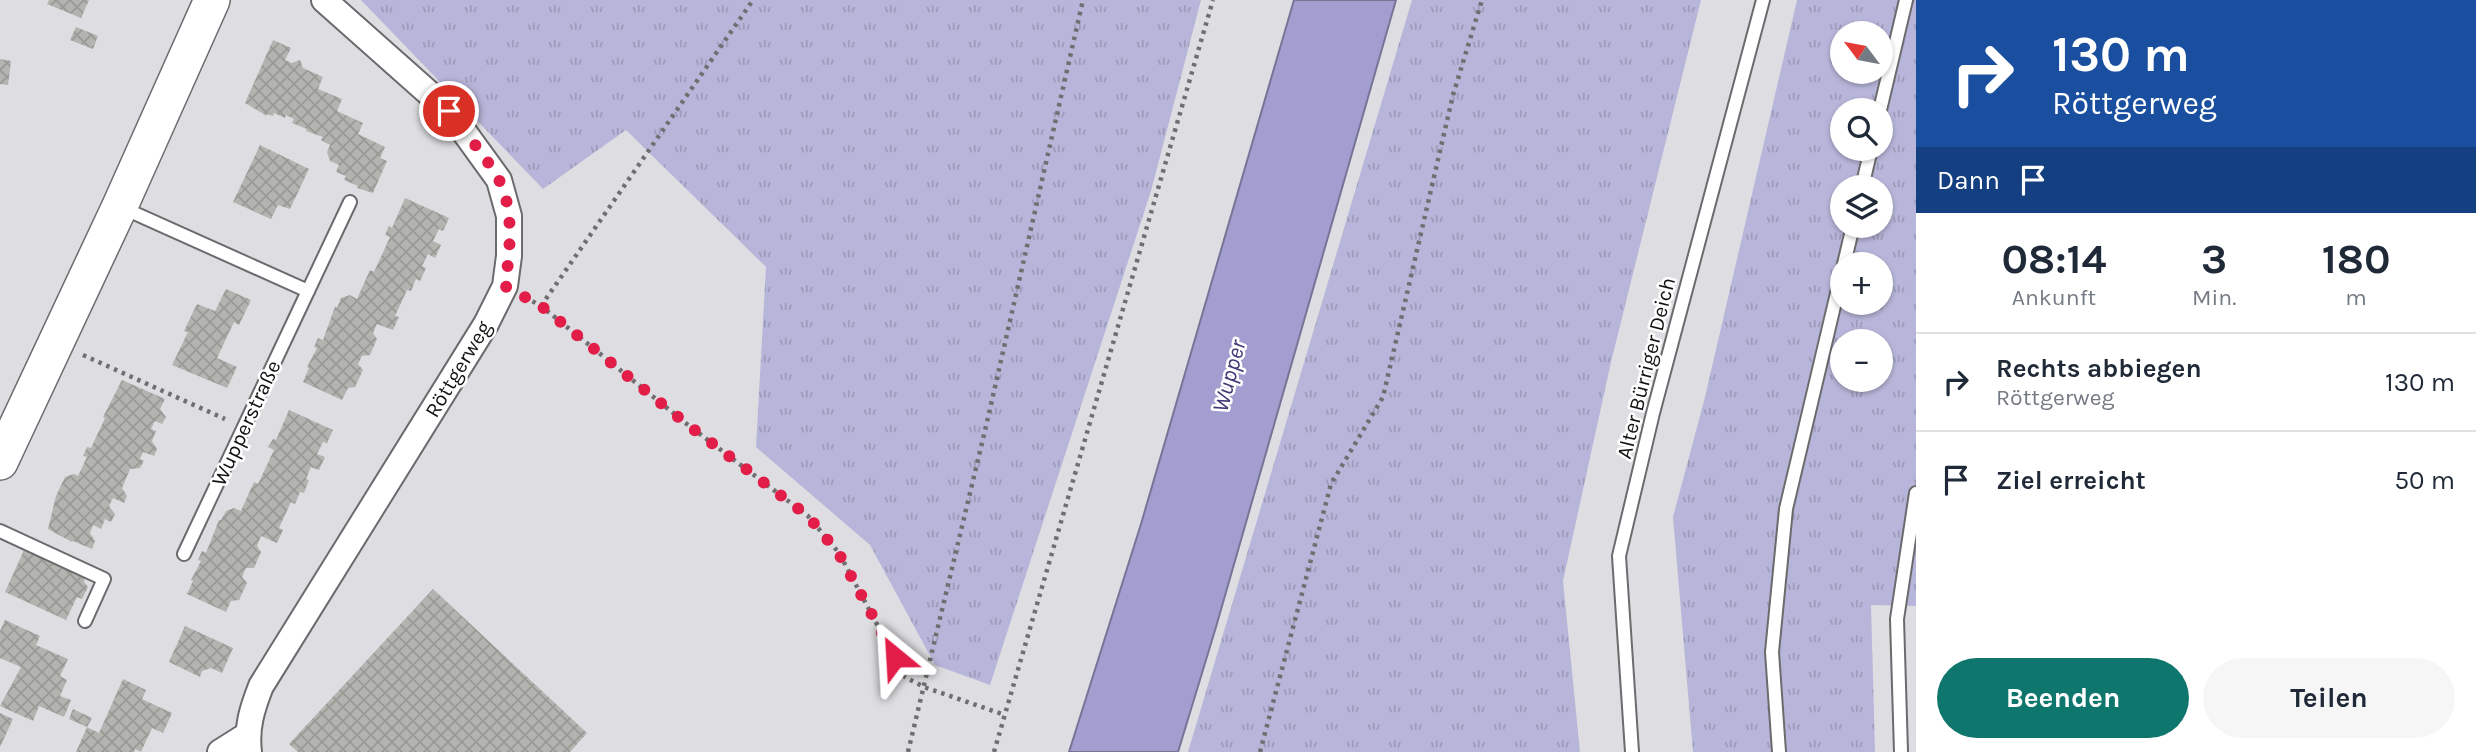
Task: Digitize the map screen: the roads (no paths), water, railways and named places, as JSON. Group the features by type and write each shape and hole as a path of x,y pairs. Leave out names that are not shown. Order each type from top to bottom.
{"main road":[{"path":"0,462 120,206 212,0"}],"street":[{"name":"Röttgerweg","path":"220,752 248,743 251,709 261,686 486,324 505,286 509,257 509,216 499,180 449,111 324,0"}],"lane":[{"name":"Alter Bürriger Deich","path":"1632,752 1619,556 1653,413 1763,0"},
{"path":"1883,98 1906,0"},
{"name":"Wupperstraße","path":"184,554 350,202"},
{"path":"120,206 308,291"},
{"path":"1779,752 1772,652 1786,509 1832,315"},
{"path":"1901,752 1897,619 1916,493"},
{"path":"0,531 104,579 85,621"}],"water":[{"name":"Wupper","path":"1294,0 1396,0 1216,627 1178,752 1069,752 1141,524"}]}
